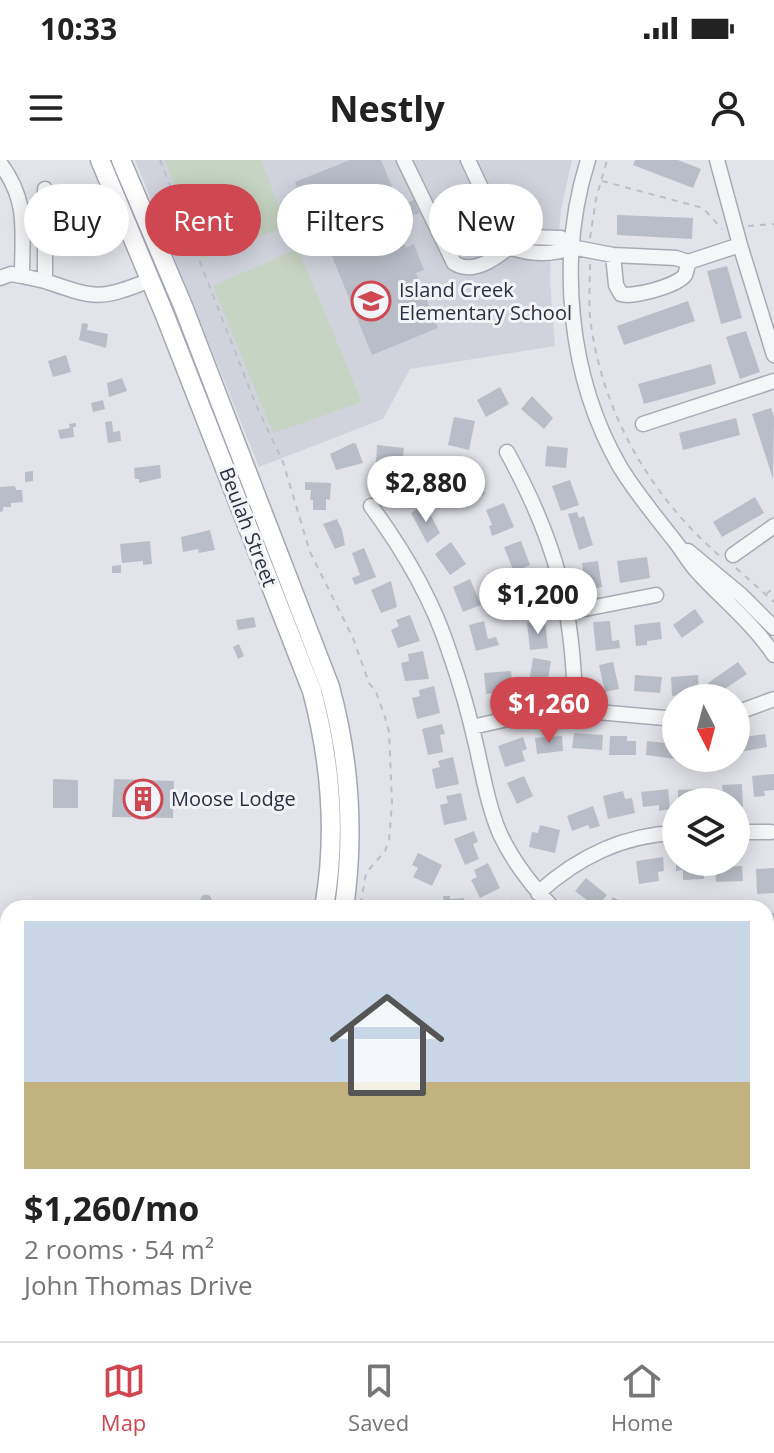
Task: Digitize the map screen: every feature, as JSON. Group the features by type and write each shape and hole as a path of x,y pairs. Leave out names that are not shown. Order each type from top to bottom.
{"main road":[{"name":"Beulah Street","path":"100,160 151,280 312,691 322,731 331,804 330,877 326,900"},
{"name":"Beulah Street","path":"121,160 315,641 334,701 345,751 351,806 345,900"},
{"path":"151,280 169,273"}],"street":[{"path":"404,160 429,212"},
{"path":"468,160 479,184"},
{"path":"588,160 576,208 571,247 574,327 581,367 594,408 620,466 652,515 695,569 774,655"},
{"path":"717,160 774,355"},
{"path":"0,163 16,187 22,204 22,276"},
{"path":"543,238 561,238 571,247 613,255 676,258 688,262 740,245"},
{"path":"613,255 616,285 621,294 630,297 678,281 685,275 688,262"},
{"path":"45,256 45,281"},
{"path":"451,256 460,267 471,268 499,256"},
{"path":"0,278 11,274 22,276 90,297 102,297 151,280"},
{"path":"643,424 774,381"},
{"path":"507,452 546,532 569,612 575,710"},
{"path":"371,506 418,578 434,609 472,727 500,834 516,864 545,900"},
{"path":"728,559 774,526"},
{"path":"674,541 741,595 774,628"},
{"path":"569,612 656,595"},
{"path":"750,708 774,699"},
{"path":"472,727 512,717 575,710 662,718"},
{"path":"750,832 771,832"},
{"path":"538,893 557,876 596,852 626,840 662,835"}],"path":[{"path":"160,160 256,405 283,462 310,552 353,638 364,672 376,692 385,717 391,773 389,840 385,851 366,873 361,900"},
{"path":"607,160 600,181 590,250 591,326 620,425 647,475 667,503 774,602"},
{"path":"600,181 703,208 719,227 727,230"},
{"path":"743,226 774,224"},
{"path":"766,594 774,588"}],"shaded area":[{"name":"Island Creek Elementary School","path":"135,160 572,160 561,210 557,254 551,254 555,346 410,369 383,419 259,467 174,256 261,256 261,184 145,185"}],"green space":[{"path":"165,160 261,160 277,202 277,230 261,236 261,184 174,184"},
{"path":"282,256 301,256 362,402 273,433 213,286"}],"building":[{"path":"350,160 381,160 391,184 296,184"},
{"path":"635,160 678,160 701,169 693,188 633,165"},
{"path":"413,200 414,200 419,213 413,216"},
{"path":"617,215 693,218 692,239 617,235"},
{"path":"414,244 424,270 416,273 438,328 372,355 332,256 413,256"},
{"path":"727,266 742,318 721,324 707,271"},
{"path":"688,301 695,321 624,345 617,326"},
{"path":"82,323 88,324 87,330 108,334 106,348 79,340"},
{"path":"746,331 760,372 740,379 726,337"},
{"path":"66,355 71,372 53,377 48,361"},
{"path":"711,364 716,384 644,404 638,384"},
{"path":"122,378 127,391 109,397 107,383"},
{"path":"500,387 509,404 486,417 477,400"},
{"path":"532,396 553,418 544,429 521,409"},
{"path":"103,400 105,409 93,412 91,403"},
{"path":"771,408 774,417 773,479 752,414"},
{"path":"454,417 475,421 469,450 448,445"},
{"path":"736,418 740,435 683,450 679,433"},
{"path":"112,421 113,432 120,431 121,441 108,443 105,422"},
{"path":"76,423 73,427 74,437 60,439 58,430 70,428 69,424"},
{"path":"353,443 363,463 336,470 330,454"},
{"path":"377,445 404,448 402,466 376,464"},
{"path":"547,446 568,448 566,468 545,466"},
{"path":"464,463 485,493 474,502 456,477 461,474 457,468"},
{"path":"160,465 161,478 139,483 139,479 135,479 134,468"},
{"path":"425,469 428,476 421,480 428,496 413,503 403,478"},
{"path":"33,471 33,481 25,482 25,472"},
{"path":"570,480 579,505 561,511 552,486"},
{"path":"305,482 331,483 326,510 313,510 311,490 305,490"},
{"path":"15,486 16,490 22,490 23,502 11,503 11,507 3,507 0,512 0,487"},
{"path":"755,497 764,513 722,537 713,522"},
{"path":"504,503 514,527 492,536 489,526 492,525 486,510"},
{"path":"425,505 440,533 427,543 411,513"},
{"path":"577,512 579,518 584,516 593,545 579,550 568,514"},
{"path":"337,519 345,545 335,549 323,524"},
{"path":"210,530 215,550 183,552 181,537"},
{"path":"150,541 152,564 143,565 143,561 122,563 120,544"},
{"path":"521,541 530,565 514,572 504,547"},
{"path":"451,542 466,564 450,575 435,554"},
{"path":"364,548 376,577 355,585 352,578 360,575 352,553"},
{"path":"647,557 650,578 620,583 617,561"},
{"path":"598,561 602,587 586,590 582,563"},
{"path":"121,565 121,573 112,573 112,566"},
{"path":"538,578 543,596 538,597 541,605 527,609 522,590 516,591 514,585"},
{"path":"470,579 481,605 463,612 453,587"},
{"path":"391,581 397,607 381,613 371,590"},
{"path":"695,609 704,622 682,638 673,625"},
{"path":"410,615 420,641 398,648 391,630 399,626 396,620"},
{"path":"254,617 256,627 238,630 236,620"},
{"path":"484,621 488,639 496,637 499,645 476,651 469,625"},
{"path":"545,621 548,648 530,650 527,623"},
{"path":"610,621 612,641 619,640 620,648 596,651 593,622"},
{"path":"660,622 662,639 636,646 634,625"},
{"path":"239,644 244,656 238,659 233,647"},
{"path":"423,651 429,679 405,681 401,663 409,661 408,654"},
{"path":"533,658 551,661 546,691 528,688"},
{"path":"613,662 619,689 605,692 599,665"},
{"path":"738,662 747,674 732,684 708,683"},
{"path":"511,671 513,691 486,694 484,673"},
{"path":"635,675 662,677 660,693 634,691"},
{"path":"698,675 698,684 671,684 671,677"},
{"path":"434,686 440,713 417,719 412,698 420,696 419,690"},
{"path":"442,724 445,734 440,735 443,752 428,755 422,729"},
{"path":"574,733 603,735 602,750 572,748"},
{"path":"765,734 767,747 750,750 750,736"},
{"path":"562,736 563,751 537,754 535,738"},
{"path":"610,736 627,736 627,741 636,741 636,755 609,755"},
{"path":"523,737 527,749 522,751 525,761 505,767 498,746"},
{"path":"647,741 662,743 662,757 646,755"},
{"path":"453,757 459,784 436,789 432,769 440,767 438,761"},
{"path":"774,774 774,790 764,791 765,796 754,797 752,776"},
{"path":"524,776 533,796 517,804 507,783"},
{"path":"53,779 78,780 78,808 53,808"},
{"name":"Moose Lodge","path":"114,779 174,781 173,818 112,817"},
{"path":"742,784 742,788 722,788 722,785"},
{"path":"662,790 662,810 659,811 659,805 643,807 641,792"},
{"path":"623,791 625,799 632,798 635,813 608,819 603,796"},
{"path":"461,793 467,820 444,825 440,805 448,803 446,796"},
{"path":"593,806 600,826 590,829 588,825 572,831 567,816"},
{"path":"540,825 560,830 555,853 529,847 532,832 538,833"},
{"path":"474,831 478,842 473,844 479,859 465,865 454,839"},
{"path":"418,853 442,865 432,886 413,877 418,868 412,865"},
{"path":"662,857 659,881 639,884 636,861"},
{"path":"488,863 500,888 480,898 471,880 477,877 474,870"},
{"path":"774,868 774,893 757,894 756,869"},
{"path":"683,876 704,876 704,879 683,880"},
{"path":"716,876 743,876 743,881 716,882"},
{"path":"586,878 607,895 603,900 587,900 575,891"},
{"path":"443,896 450,896 450,899 464,900 443,900"}],"place":[{"name":"Island Creek Elementary School","path":"371,301"},
{"name":"Moose Lodge","path":"143,799"}]}
